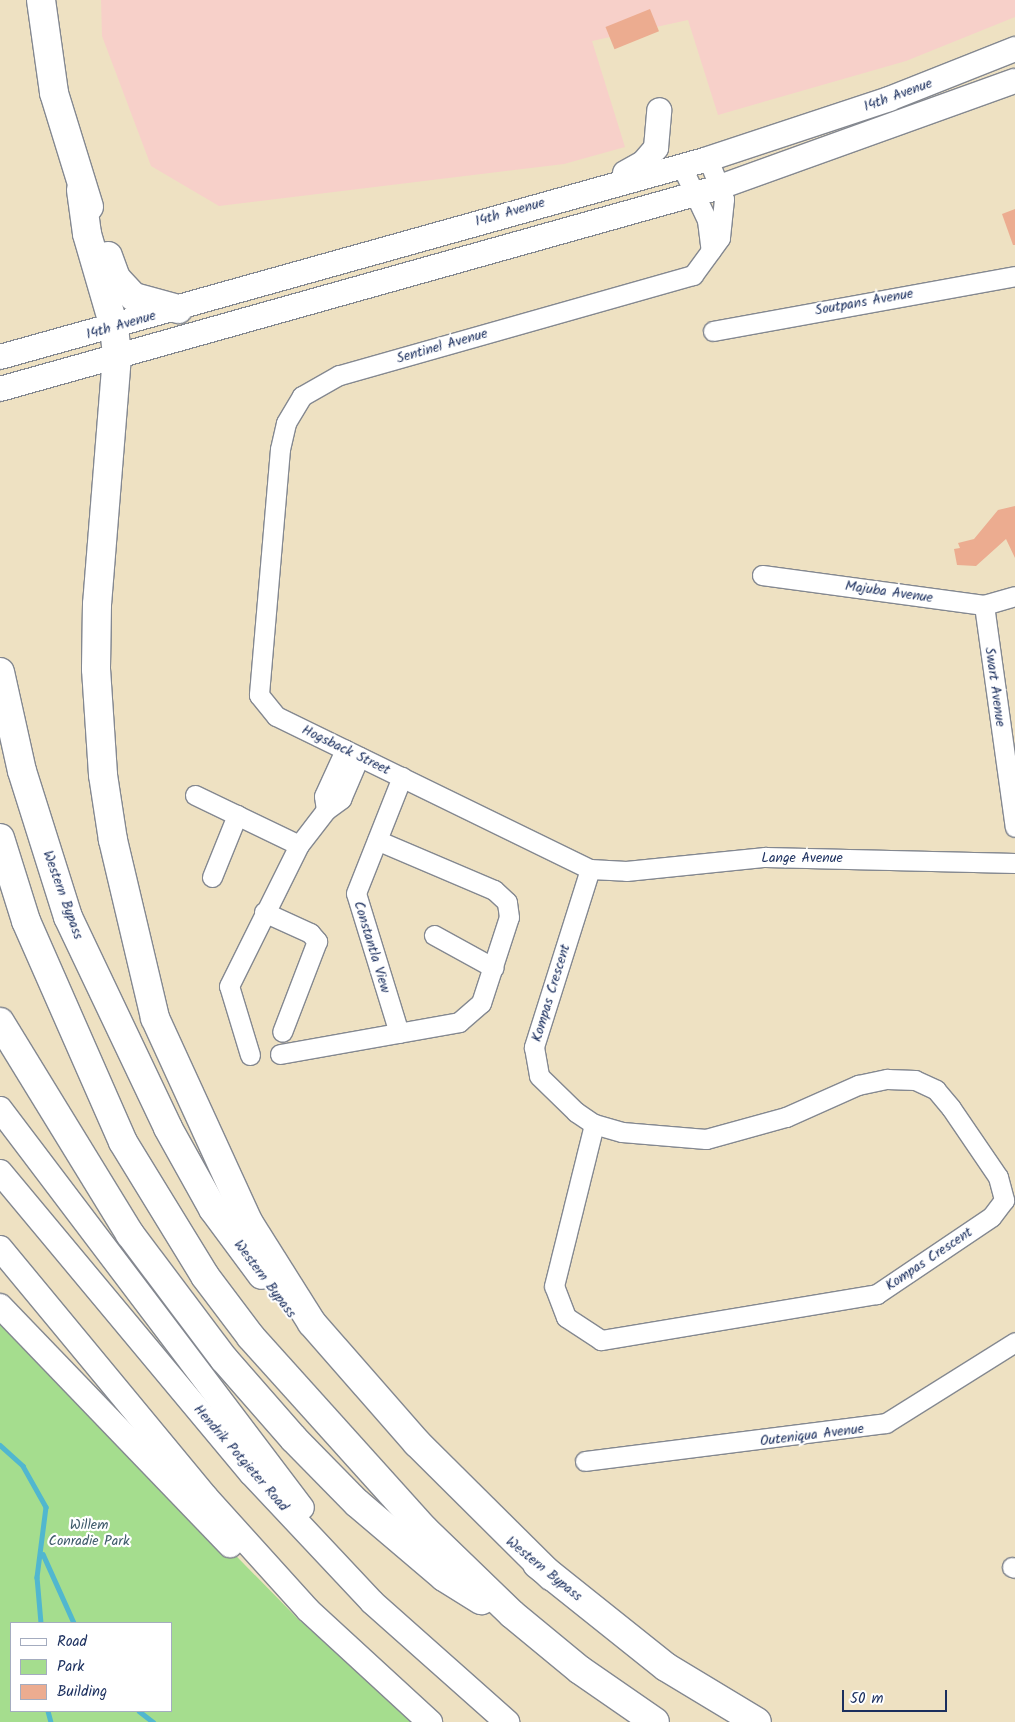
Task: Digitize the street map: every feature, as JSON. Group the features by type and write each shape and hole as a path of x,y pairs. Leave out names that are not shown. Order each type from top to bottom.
{"highway":[{"path":"41,0 54,93 82,190 124,289 140,300 178,309"},
{"path":"82,190 87,234 114,327 117,356 96,669 113,840 155,1018 249,1223 312,1323 417,1443 551,1576"},
{"name":"Western Bypass","path":"0,672 22,771 68,917 155,1102 213,1209 289,1312 381,1424 431,1476 551,1576 666,1667 757,1722"},
{"path":"0,838 26,920 123,1142 205,1276 251,1336 376,1477 512,1614 580,1670 655,1722"},
{"path":"0,1022 130,1234 253,1394 336,1482 421,1558 465,1592 512,1614"}],"main road":[{"name":"14th Avenue","path":"0,357 178,309 601,185 708,158 889,99 1015,49"},
{"name":"14th Avenue","path":"0,388 720,187 1015,81"},
{"path":"601,185 652,155 659,136 659,110"},
{"path":"0,1109 372,1602"},
{"name":"Hendrik Potgieter Road","path":"0,1172 251,1473 372,1602 507,1722"},
{"path":"0,1248 206,1497 308,1610 430,1722"},
{"path":"0,1306 190,1506 273,1585 308,1610"}],"street":[{"name":"Sentinel Avenue","path":"273,529 286,423 313,386 339,374 681,279 700,270 712,254 720,238 724,199 708,158"},
{"path":"681,165 693,195 707,220 712,254"},
{"name":"Soutpans Avenue","path":"714,331 1015,276"},
{"name":"Hogsback Street","path":"273,529 260,695 276,716 590,869"},
{"name":"Majuba Avenue","path":"762,575 984,605 1015,596"},
{"name":"Swart Avenue","path":"984,605 1015,827"},
{"path":"250,1055 229,986 264,912 299,845 326,810 324,796 352,754"},
{"name":"Constantla View","path":"399,1033 356,900 357,885 402,777"},
{"path":"195,796 299,845"},
{"path":"212,877 237,815"},
{"path":"280,1054 399,1033 467,1017 481,1003 494,968 509,917 507,902 494,890 377,840"},
{"name":"Lange Avenue","path":"590,869 626,871 746,858 1015,863"},
{"name":"Kompas Crescent","path":"590,869 534,1047 539,1076 594,1124 657,1138 706,1139 786,1117 858,1084 887,1079 915,1080 936,1090 951,1108 998,1178 1004,1200 991,1217 877,1294 601,1340 566,1318 554,1286 594,1124"},
{"path":"264,912 310,932 318,941 282,1032"},
{"path":"434,935 494,968"},
{"name":"Outeniqua Avenue","path":"585,1461 886,1423 1015,1342"}],"shaded area":[{"path":"101,0 1015,0 1015,17 906,61 718,115 688,20 592,41 625,147 564,164 219,206 151,166 102,36"}],"green space":[{"name":"Willem Conradie Park","path":"0,1315 298,1619 415,1722 0,1722"}],"building":[{"path":"650,9 659,31 614,49 605,27"},
{"path":"1015,209 1015,245 1013,245 1002,214"},
{"path":"1015,506 1015,558 1006,539 976,566 957,565 954,549 960,548 958,543 974,539 998,510"}],"waterway":[{"path":"0,1445 23,1466 46,1507 37,1577 41,1622"},
{"path":"43,1554 74,1622"},
{"path":"48,1712 51,1722"},
{"path":"140,1712 153,1722"}]}
